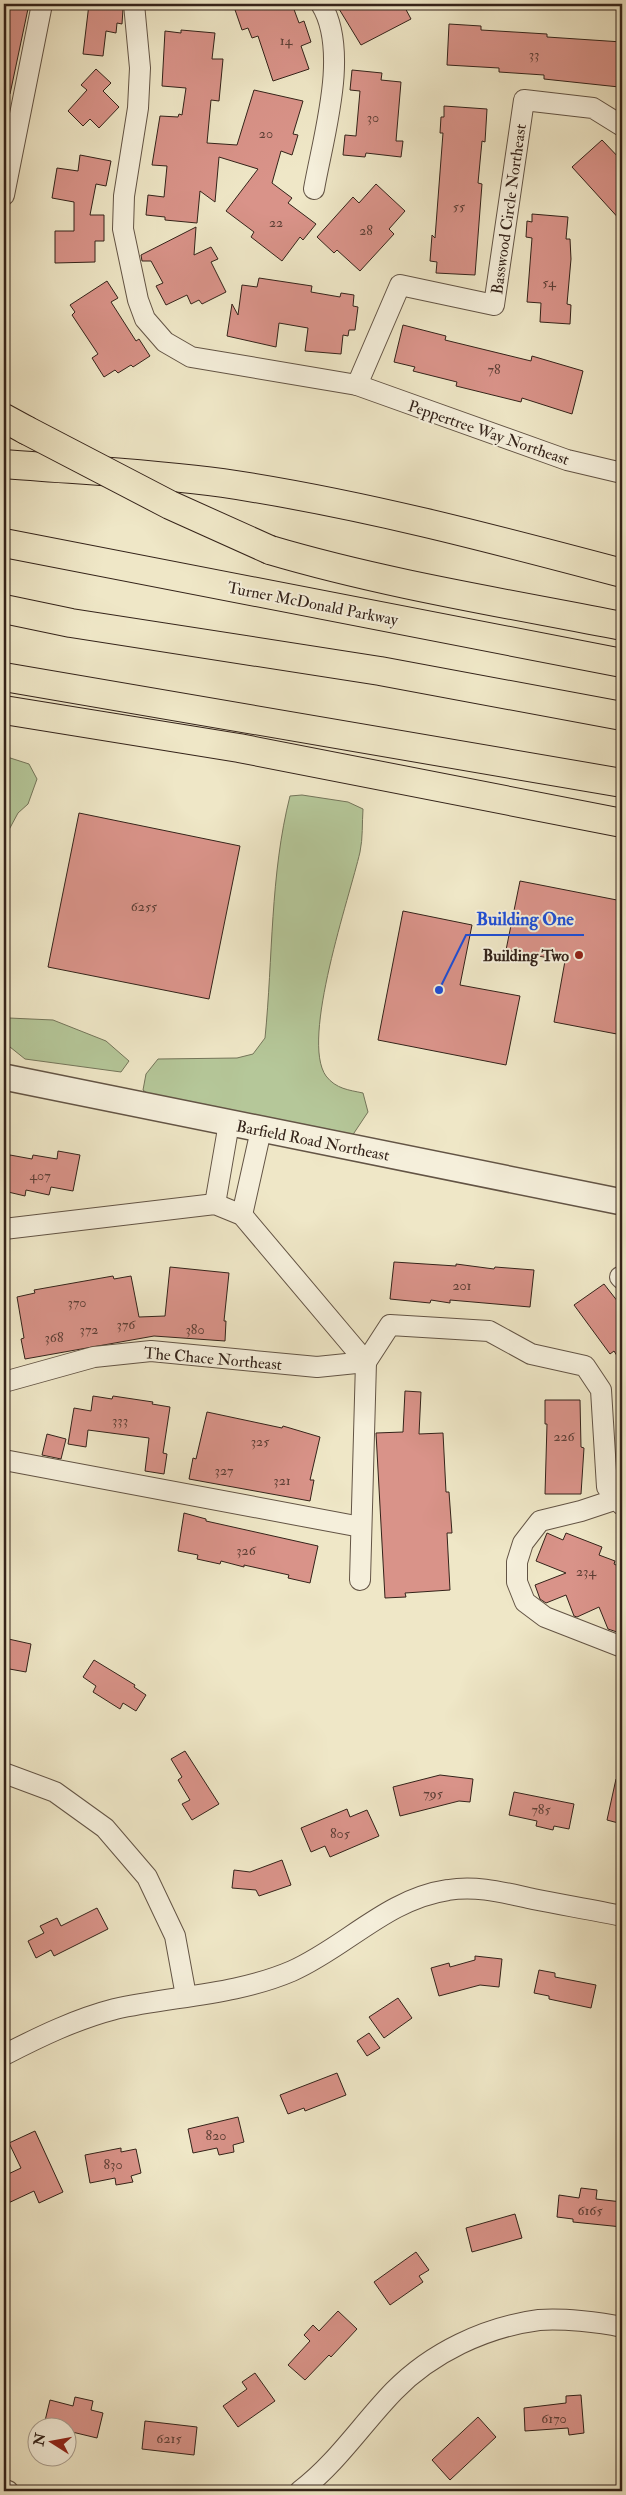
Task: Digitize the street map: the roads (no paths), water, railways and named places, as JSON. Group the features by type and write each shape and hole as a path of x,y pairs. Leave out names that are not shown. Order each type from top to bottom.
{"highway":[{"path":"4,418 170,505 270,550 318,564 401,582 622,626"},
{"path":"4,464 222,483 334,502 506,542 622,573"},
{"name":"Turner McDonald Parkway","path":"4,543 622,663"},
{"path":"4,609 72,623 380,671 622,716"},
{"path":"4,618 72,623"},
{"path":"4,677 622,783"},
{"path":"4,710 239,748 622,823"}],"street":[{"path":"4,195 42,4"},
{"name":"Peppertree Way Northeast","path":"134,4 140,68 138,108 124,196 123,230 130,268 145,319 165,342 191,356 358,385 567,460 622,473"},
{"path":"314,189 335,68 333,36 321,4"},
{"name":"Basswood Circle Northeast","path":"358,385 400,284 494,305 524,100 593,108 622,126"},
{"name":"Barfield Road Northeast","path":"4,1077 622,1202"},
{"path":"215,1204 229,1123"},
{"path":"242,1215 261,1130"},
{"path":"4,1229 215,1204 242,1215 366,1362"},
{"path":"360,1580 366,1362 390,1325 489,1331 531,1354 585,1366 602,1390 613,1440 607,1487 620,1502 540,1521 523,1543 517,1562 517,1582 525,1602 545,1617 622,1647"},
{"name":"The Chace Northeast","path":"4,1382 94,1357 150,1351 317,1367 366,1362"},
{"path":"4,1460 361,1527"},
{"path":"4,1773 55,1792 105,1828 147,1877 175,1936 186,1996"},
{"path":"4,2055 51,2031 114,2010 240,1988 291,1971 334,1949 386,1912 414,1898 448,1890 483,1888 622,1916"},
{"path":"300,2491 322,2475 401,2385 428,2362 481,2334 539,2320 604,2323 622,2327"},
{"path":"4,2490 8,2491"}],"place":[{"name":"Building Two","path":"579,955"},
{"name":"Building One","path":"439,990"}]}
